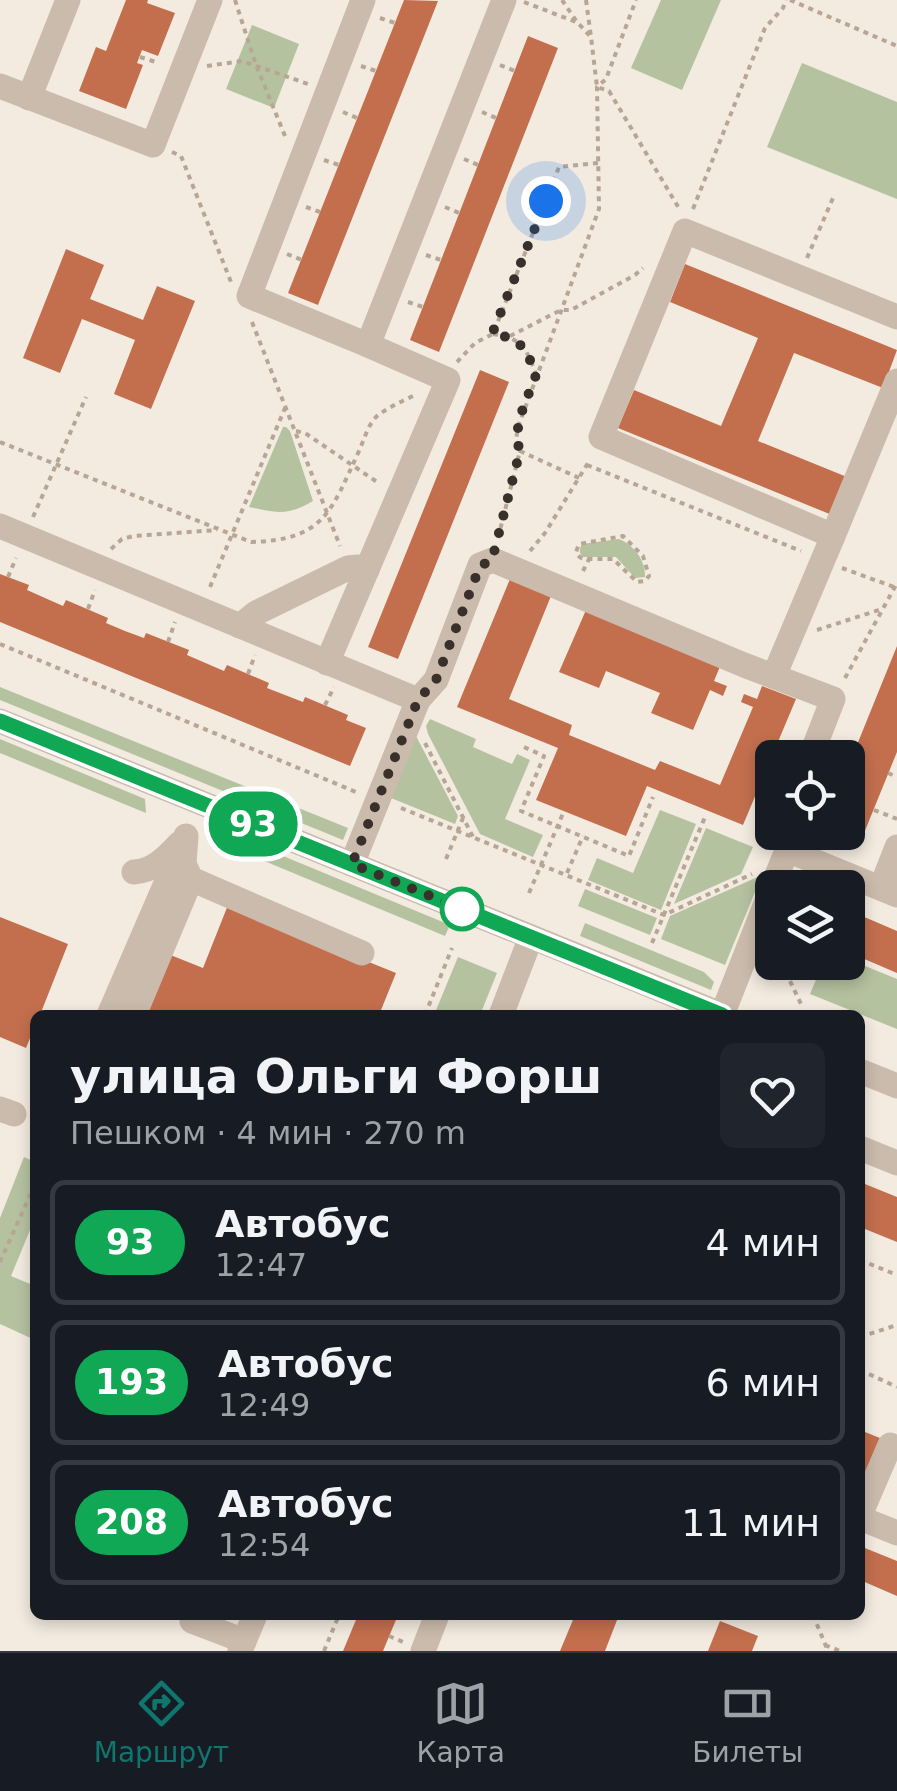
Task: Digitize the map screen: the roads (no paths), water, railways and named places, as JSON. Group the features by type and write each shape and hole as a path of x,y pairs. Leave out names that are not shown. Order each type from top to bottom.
{"street":[{"path":"29,98 68,0"},
{"path":"0,86 154,145 210,0"},
{"path":"327,662 357,569 398,496 448,380 248,296 363,0"},
{"path":"368,345 504,0"},
{"path":"0,105 29,98"},
{"path":"832,536 601,437 685,231 897,316"},
{"path":"774,676 896,384"},
{"path":"0,526 418,700"},
{"path":"352,864 418,700 436,680 480,566 503,565 833,699 817,740"},
{"path":"240,626 256,613 357,569"},
{"path":"0,721 710,1010"},
{"path":"110,1010 199,802"},
{"path":"134,872 146,871 167,858 186,836"},
{"path":"186,836 184,864 191,880 362,953"},
{"path":"793,850 889,891 897,847"},
{"path":"724,1010 785,850"},
{"path":"136,1010 191,880"},
{"path":"503,1010 531,937"},
{"path":"865,1073 897,1086"},
{"path":"865,1150 897,1163"},
{"path":"865,1504 890,1445"},
{"path":"865,1518 897,1534"},
{"path":"192,1621 242,1646 253,1620"},
{"path":"423,1651 435,1620"}]}
